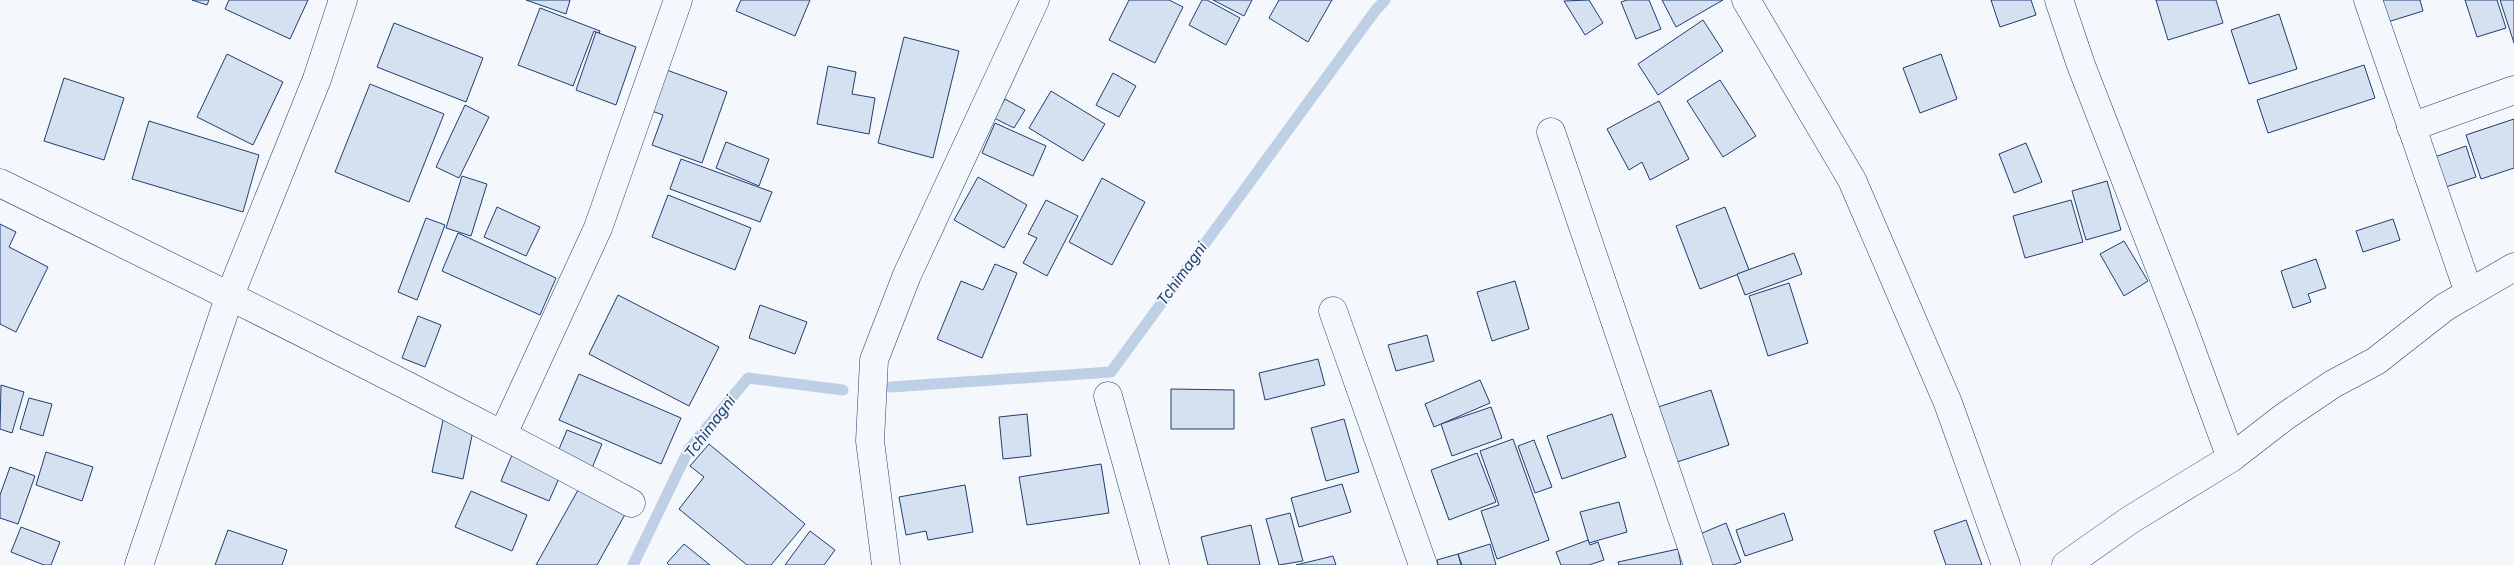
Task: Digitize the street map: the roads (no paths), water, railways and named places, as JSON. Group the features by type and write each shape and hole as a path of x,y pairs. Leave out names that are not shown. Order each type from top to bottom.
{"street":[{"path":"139,565 230,295 316,79 343,0"},
{"path":"503,434 598,228 678,0"},
{"path":"886,565 870,441 874,360 907,275 1036,0"},
{"path":"1746,0 1852,180 1948,403 2006,565"},
{"path":"2059,0 2081,65 2181,322 2231,458"},
{"path":"2368,0 2469,293"},
{"path":"2411,127 2514,90"},
{"path":"1551,132 1698,565"},
{"path":"0,184 230,295 503,434 631,502"},
{"path":"2066,565 2130,520 2231,458 2333,384 2376,361 2444,307 2514,267"},
{"path":"1333,311 1424,565"},
{"path":"1108,396 1155,565"}],"waterway":[{"name":"Tchimagni","path":"891,387 1111,372 1375,11 1385,0"},
{"name":"Tchimagni","path":"633,565 689,449 748,378 843,390"}]}
